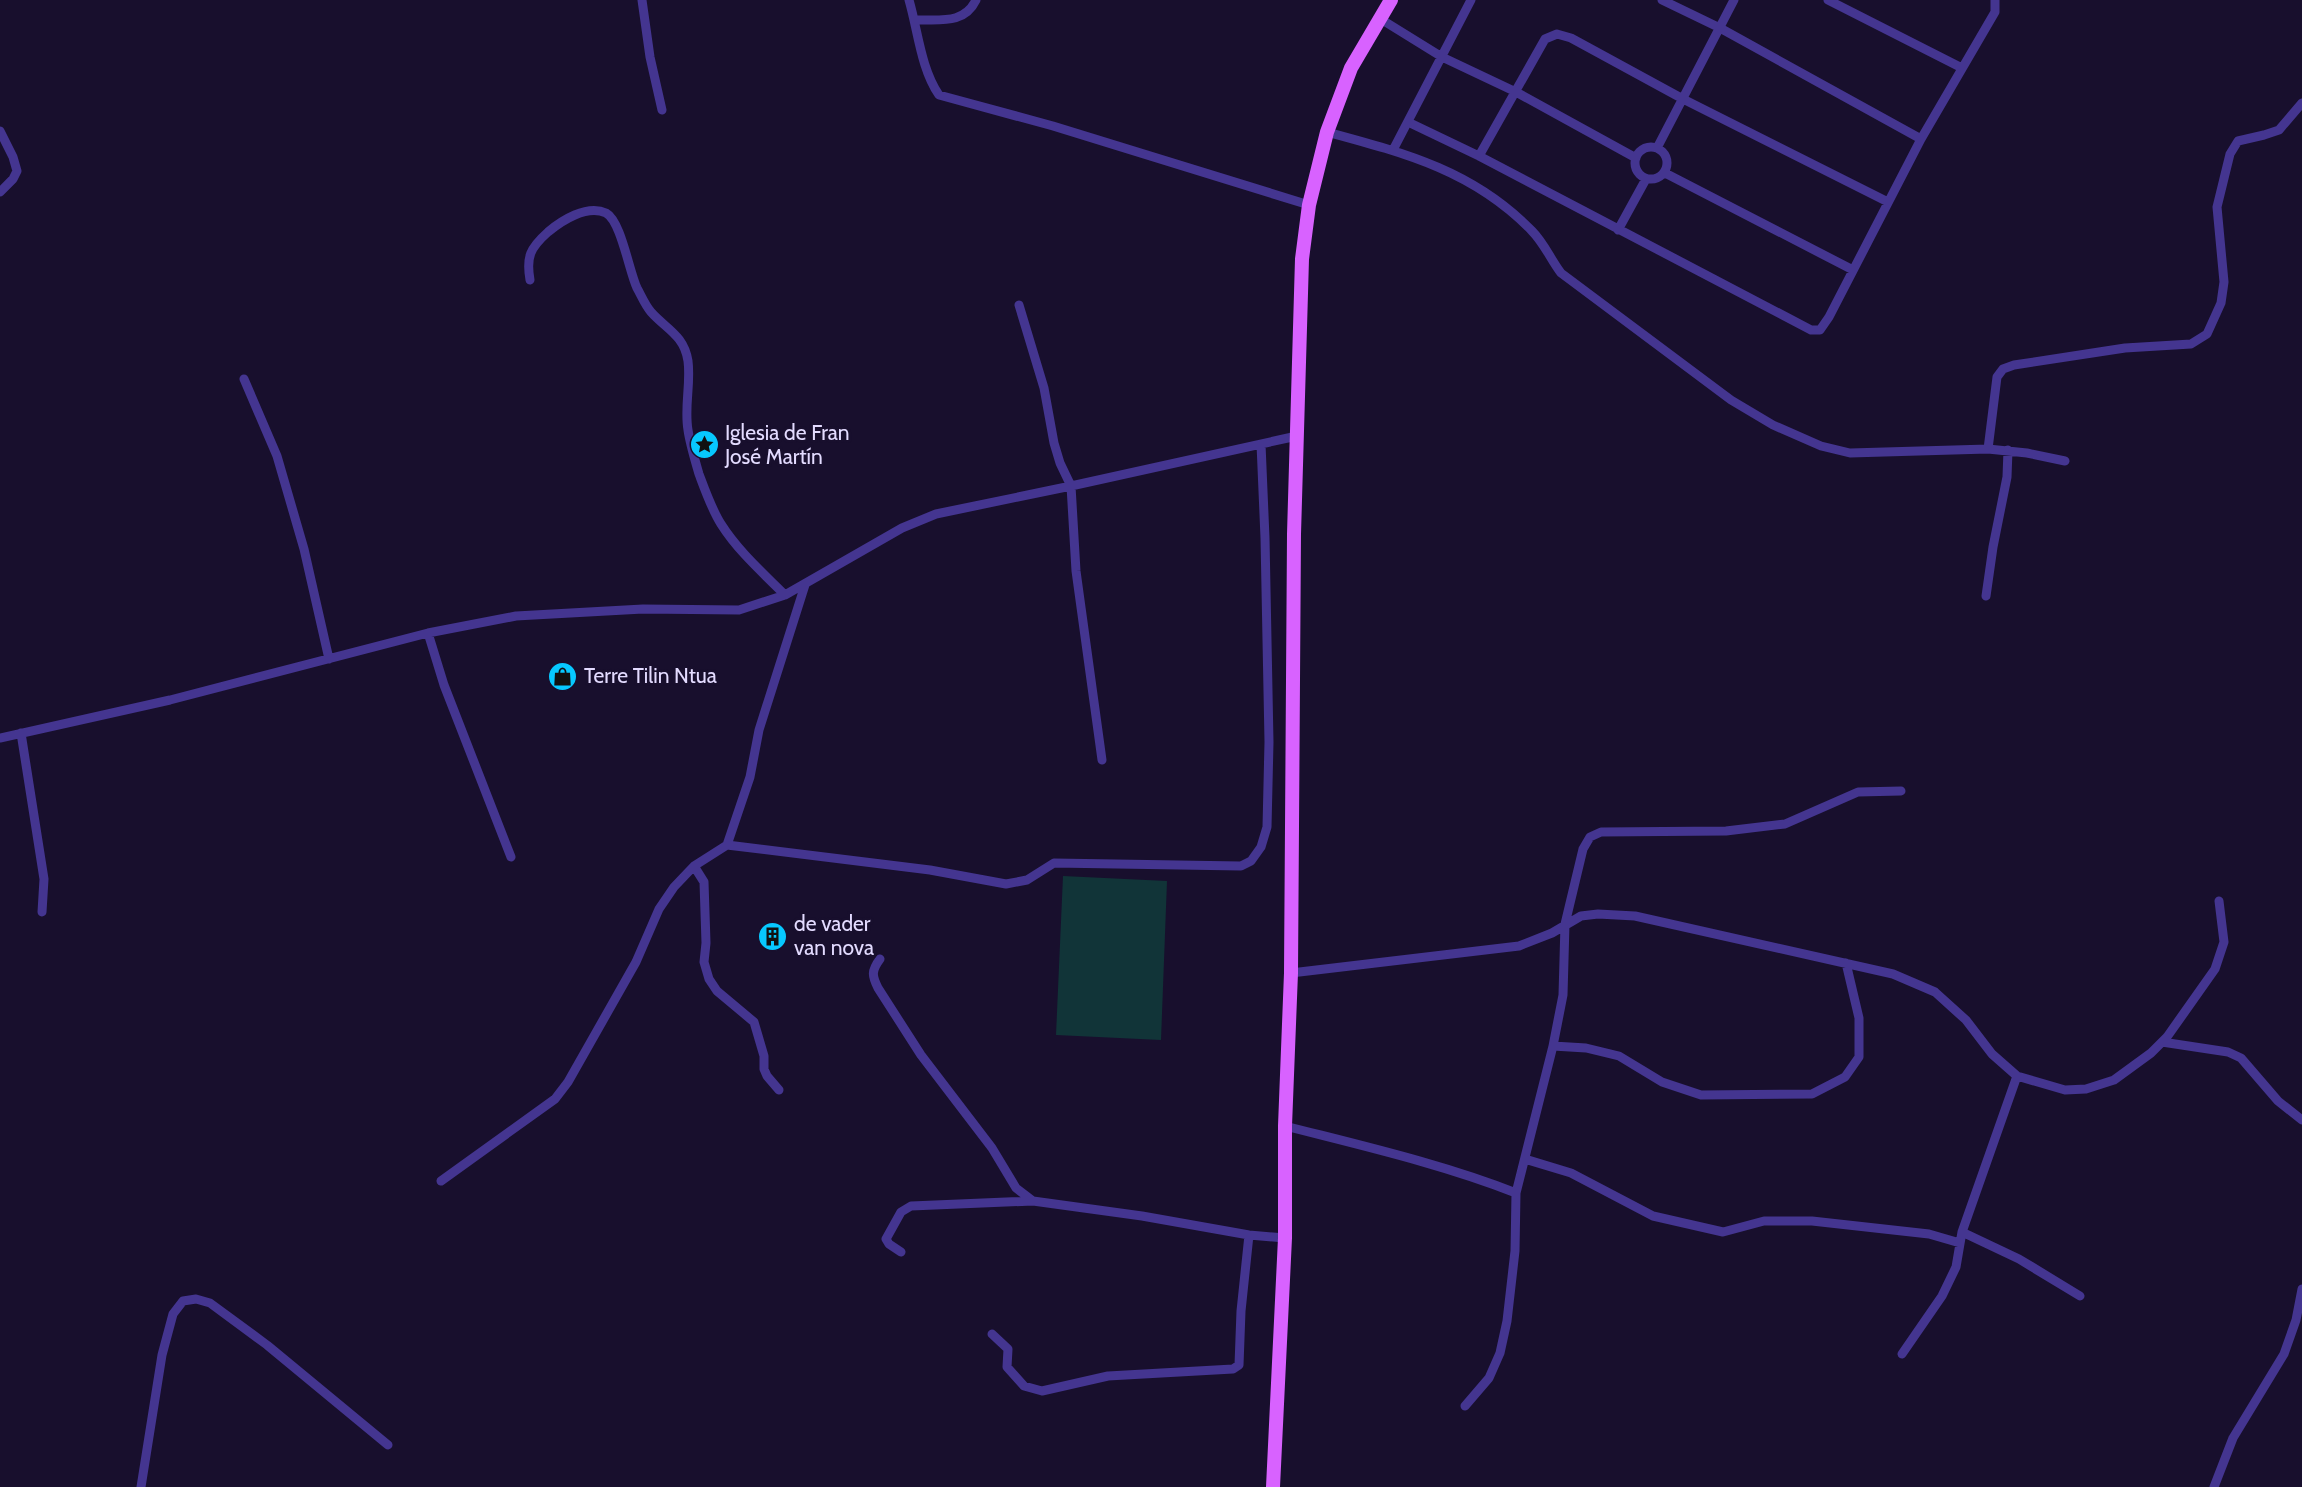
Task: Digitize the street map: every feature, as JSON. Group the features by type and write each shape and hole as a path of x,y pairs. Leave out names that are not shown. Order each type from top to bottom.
{"main road":[{"path":"1273,1487 1284,1238 1291,973 1292,735 1302,259 1309,205 1327,132 1351,68 1391,0"}],"street":[{"path":"642,0 650,57 662,110"},
{"path":"909,0 930,78 939,95 1053,126 1309,205"},
{"path":"915,20 960,18 972,8 976,0"},
{"path":"1393,150 1472,0"},
{"path":"1662,0 1719,28 1921,139"},
{"path":"1658,148 1734,0"},
{"path":"1828,0 1962,68"},
{"path":"1408,122 1479,156 1811,330 1820,330 1921,139 1995,12 1995,0"},
{"path":"1379,18 1442,57 1516,92 1636,158"},
{"path":"1479,156 1545,39 1557,34 1571,38 1683,99 1888,202"},
{"path":"1988,449 1997,377 2003,369 2014,364 2125,348 2191,344 2207,334 2221,303 2224,282 2217,207 2230,154 2238,141 2279,130 2302,103"},
{"path":"0,131 18,171 14,180 0,192"},
{"path":"1327,132 1424,160 1470,182 1507,206 1535,234 1561,273 1731,400 1773,425 1821,446 1850,453 1988,449 2007,450 2065,461"},
{"path":"1647,148 1658,148 1667,159 1665,173 1656,179 1646,179 1638,172 1636,158 1638,153 1647,148"},
{"path":"1665,173 1853,270"},
{"path":"1618,230 1646,179"},
{"path":"530,280 527,262 534,247 546,234 580,213 596,210 607,214 614,223 636,285 650,311 676,333 688,361 687,429 699,473 720,523 785,595"},
{"path":"1019,304 1044,388 1054,443 1071,486 1076,571 1102,760"},
{"path":"244,379 277,456 304,549 329,659"},
{"path":"0,738 170,700 428,633 516,616 643,609 739,610 785,595 902,528 936,514 1297,436"},
{"path":"727,845 930,870 1006,884 1027,880 1054,863 1241,866 1251,861 1261,847 1267,827 1269,742 1266,538 1261,444"},
{"path":"1986,596 2007,477 2007,450"},
{"path":"441,1180 555,1099 568,1082 636,962 659,909 674,887 694,866 727,845 750,777 759,730 805,585"},
{"path":"428,633 444,685 512,857"},
{"path":"21,733 44,879 42,912"},
{"path":"1465,1406 1489,1378 1500,1353 1508,1321 1515,1251 1516,1193 1563,994 1565,924 1583,849 1590,837 1601,832 1726,831 1785,824 1858,792 1901,791"},
{"path":"694,866 704,882 706,944 704,962 709,979 717,991 754,1022 764,1056 764,1069 779,1090"},
{"path":"1291,973 1519,946 1552,933 1581,916 1598,914 1635,916 1893,974 1935,992 1966,1020 1992,1053 2017,1076 2065,1090 2086,1089 2114,1080 2151,1053 2162,1042 2215,969 2224,942 2219,902"},
{"path":"880,959 872,976 878,988 921,1055 992,1148 1016,1188 1033,1201"},
{"path":"1552,1046 1586,1048 1619,1056 1662,1082 1701,1095 1812,1094 1845,1077 1859,1057 1859,1018 1846,963"},
{"path":"2162,1042 2228,1052 2241,1058 2278,1101 2302,1120"},
{"path":"1902,1354 1942,1296 1956,1267 1962,1232 2017,1076"},
{"path":"1286,1126 1390,1153 1488,1182 1516,1193"},
{"path":"1525,1159 1571,1173 1653,1216 1723,1232 1764,1221 1812,1221 1929,1234 1960,1244"},
{"path":"901,1252 889,1244 886,1239 901,1212 911,1206 1033,1201 1142,1216 1249,1235 1284,1238"},
{"path":"1962,1232 2019,1258 2080,1296"},
{"path":"992,1334 1008,1349 1008,1367 1024,1386 1042,1391 1108,1376 1233,1369 1239,1365 1249,1235"},
{"path":"2214,1487 2233,1438 2284,1353 2296,1320 2302,1289"},
{"path":"141,1487 162,1355 173,1314 183,1301 196,1299 210,1303 267,1345 388,1445"}],"green space":[{"path":"1063,876 1167,881 1161,1040 1056,1035"}],"place":[{"name":"Iglesia de Fran José Martín","path":"704,445"},
{"name":"Terre Tilin Ntua","path":"563,676"},
{"name":"de vader van nova","path":"773,936"}]}
